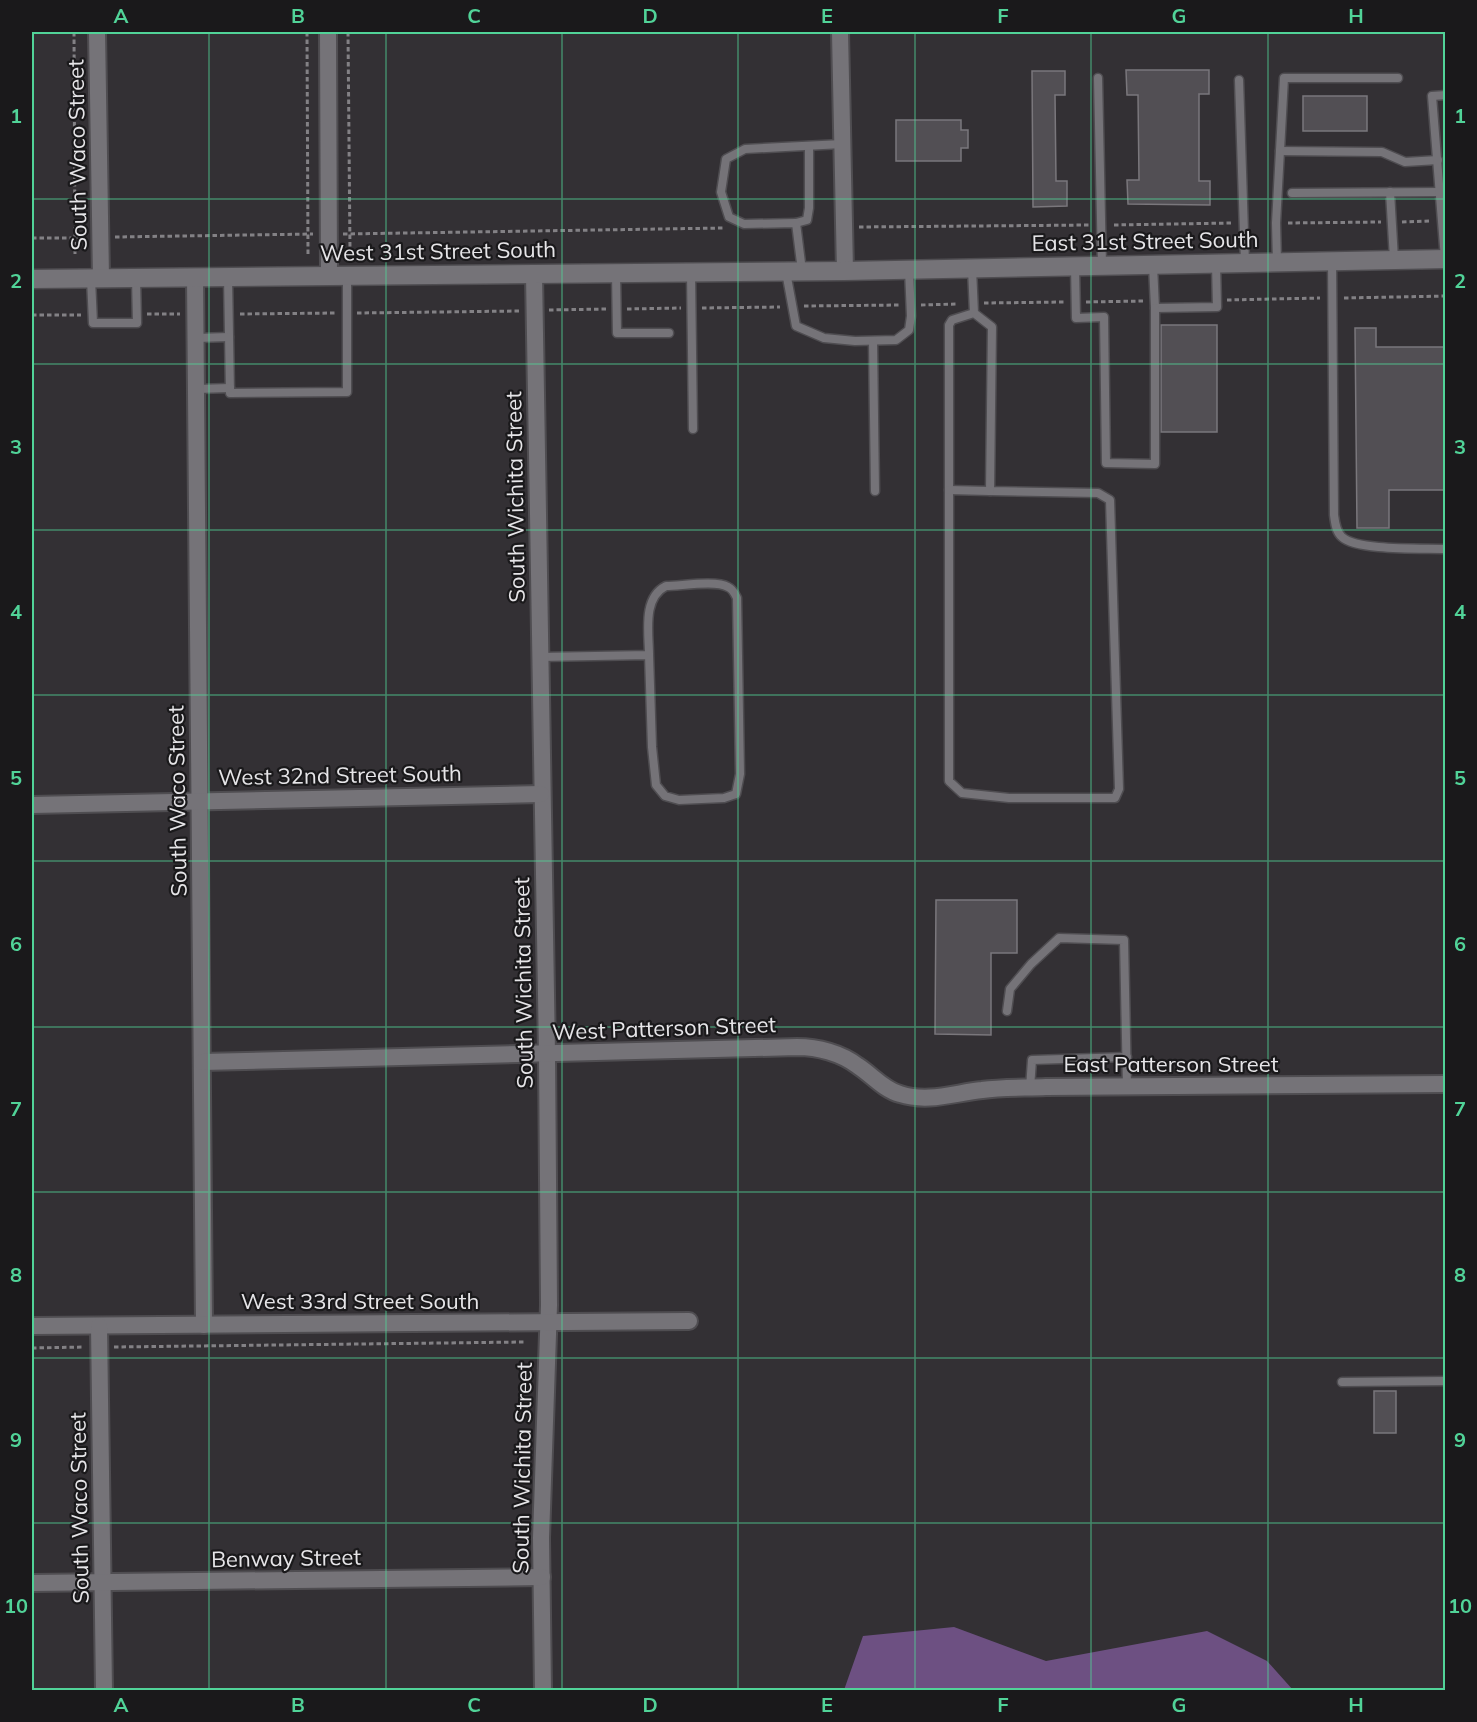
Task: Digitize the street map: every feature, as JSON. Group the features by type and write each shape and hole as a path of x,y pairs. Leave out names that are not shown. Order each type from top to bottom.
{"street":[{"name":"South Waco Street","path":"96,278 97,32"},
{"path":"328,32 338,276"},
{"path":"840,32 845,271"},
{"name":"East 31st Street South","path":"845,271 1445,259"},
{"name":"West 31st Street South","path":"32,279 845,271"},
{"name":"South Wichita Street","path":"534,274 547,1054 548,1322 542,1577 543,1690"},
{"name":"South Waco Street","path":"195,277 204,1325"},
{"name":"West 32nd Street South","path":"32,805 542,794"},
{"name":"West Patterson Street","path":"202,1062 805,1047 845,1058 898,1094"},
{"name":"East Patterson Street","path":"898,1094 937,1099 984,1090 1030,1088 1446,1084"},
{"name":"West 33rd Street South","path":"32,1326 689,1321"},
{"name":"South Waco Street","path":"99,1326 104,1690"},
{"name":"Benway Street","path":"32,1583 542,1577"}],"lane":[{"path":"1098,78 1102,266"},
{"path":"1277,263 1284,78 1398,78"},
{"path":"1239,80 1245,263"},
{"path":"1445,259 1432,96 1446,95"},
{"path":"809,146 807,220 796,223 744,224 729,217 722,192 726,159 745,149 842,144"},
{"path":"1280,151 1382,152 1405,162 1438,160"},
{"path":"1390,192 1394,259"},
{"path":"1292,193 1441,192"},
{"path":"796,223 793,306 796,326 824,338 855,342 896,340 909,330 912,316 909,270"},
{"path":"1332,261 1336,529 1342,537 1360,546 1446,549"},
{"path":"1154,304 1217,307 1216,264"},
{"path":"1076,266 1076,318 1104,317 1106,463 1155,464 1154,265"},
{"path":"972,268 974,313"},
{"path":"616,273 616,333 669,333"},
{"path":"691,273 693,429"},
{"path":"228,277 231,393 347,392 347,313 338,276"},
{"path":"96,278 93,323 137,323 136,278"},
{"path":"949,490 1098,493 1110,500 1119,789 1115,798 985,796 962,793 949,781 949,490 949,325 952,320 974,313"},
{"path":"974,313 992,327 990,491"},
{"path":"196,338 229,338"},
{"path":"873,341 875,491"},
{"path":"196,389 231,388"},
{"path":"718,585 727,586 734,591 737,598 740,774 736,794 724,798 679,800 664,796 656,785 652,747 650,655 651,603 660,589 666,586 718,585"},
{"path":"540,657 650,655"},
{"path":"1007,1011 1010,989 1031,964 1059,938 1124,940 1127,1088"},
{"path":"1030,1088 1032,1060 1127,1057"},
{"path":"1342,1382 1446,1381"}],"path":[{"path":"74,32 75,254"},
{"path":"307,32 308,254"},
{"path":"348,32 350,250"},
{"path":"1217,300 1446,296"},
{"path":"229,314 1076,302 1154,304"},
{"path":"32,315 92,314"},
{"path":"137,314 195,314"},
{"path":"32,1348 524,1342"}],"shaded area":[{"path":"954,1627 1046,1661 1207,1631 1267,1661 1293,1690 844,1690 863,1636"}],"building":[{"path":"1126,70 1209,70 1209,94 1199,94 1199,181 1210,181 1210,205 1128,204 1127,180 1139,180 1138,95 1127,95"},
{"path":"1032,71 1065,71 1065,95 1055,95 1056,181 1067,181 1067,206 1033,207"},
{"path":"1303,96 1367,96 1367,131 1303,131"},
{"path":"896,120 961,120 961,130 968,130 968,148 961,148 961,161 896,161"},
{"path":"1161,325 1217,325 1217,432 1161,432"},
{"path":"1355,328 1376,328 1376,347 1446,347 1446,490 1389,490 1389,528 1357,528"},
{"path":"936,900 1017,900 1017,953 991,953 991,1035 935,1034"},
{"path":"1374,1391 1396,1391 1396,1433 1374,1433"}]}
